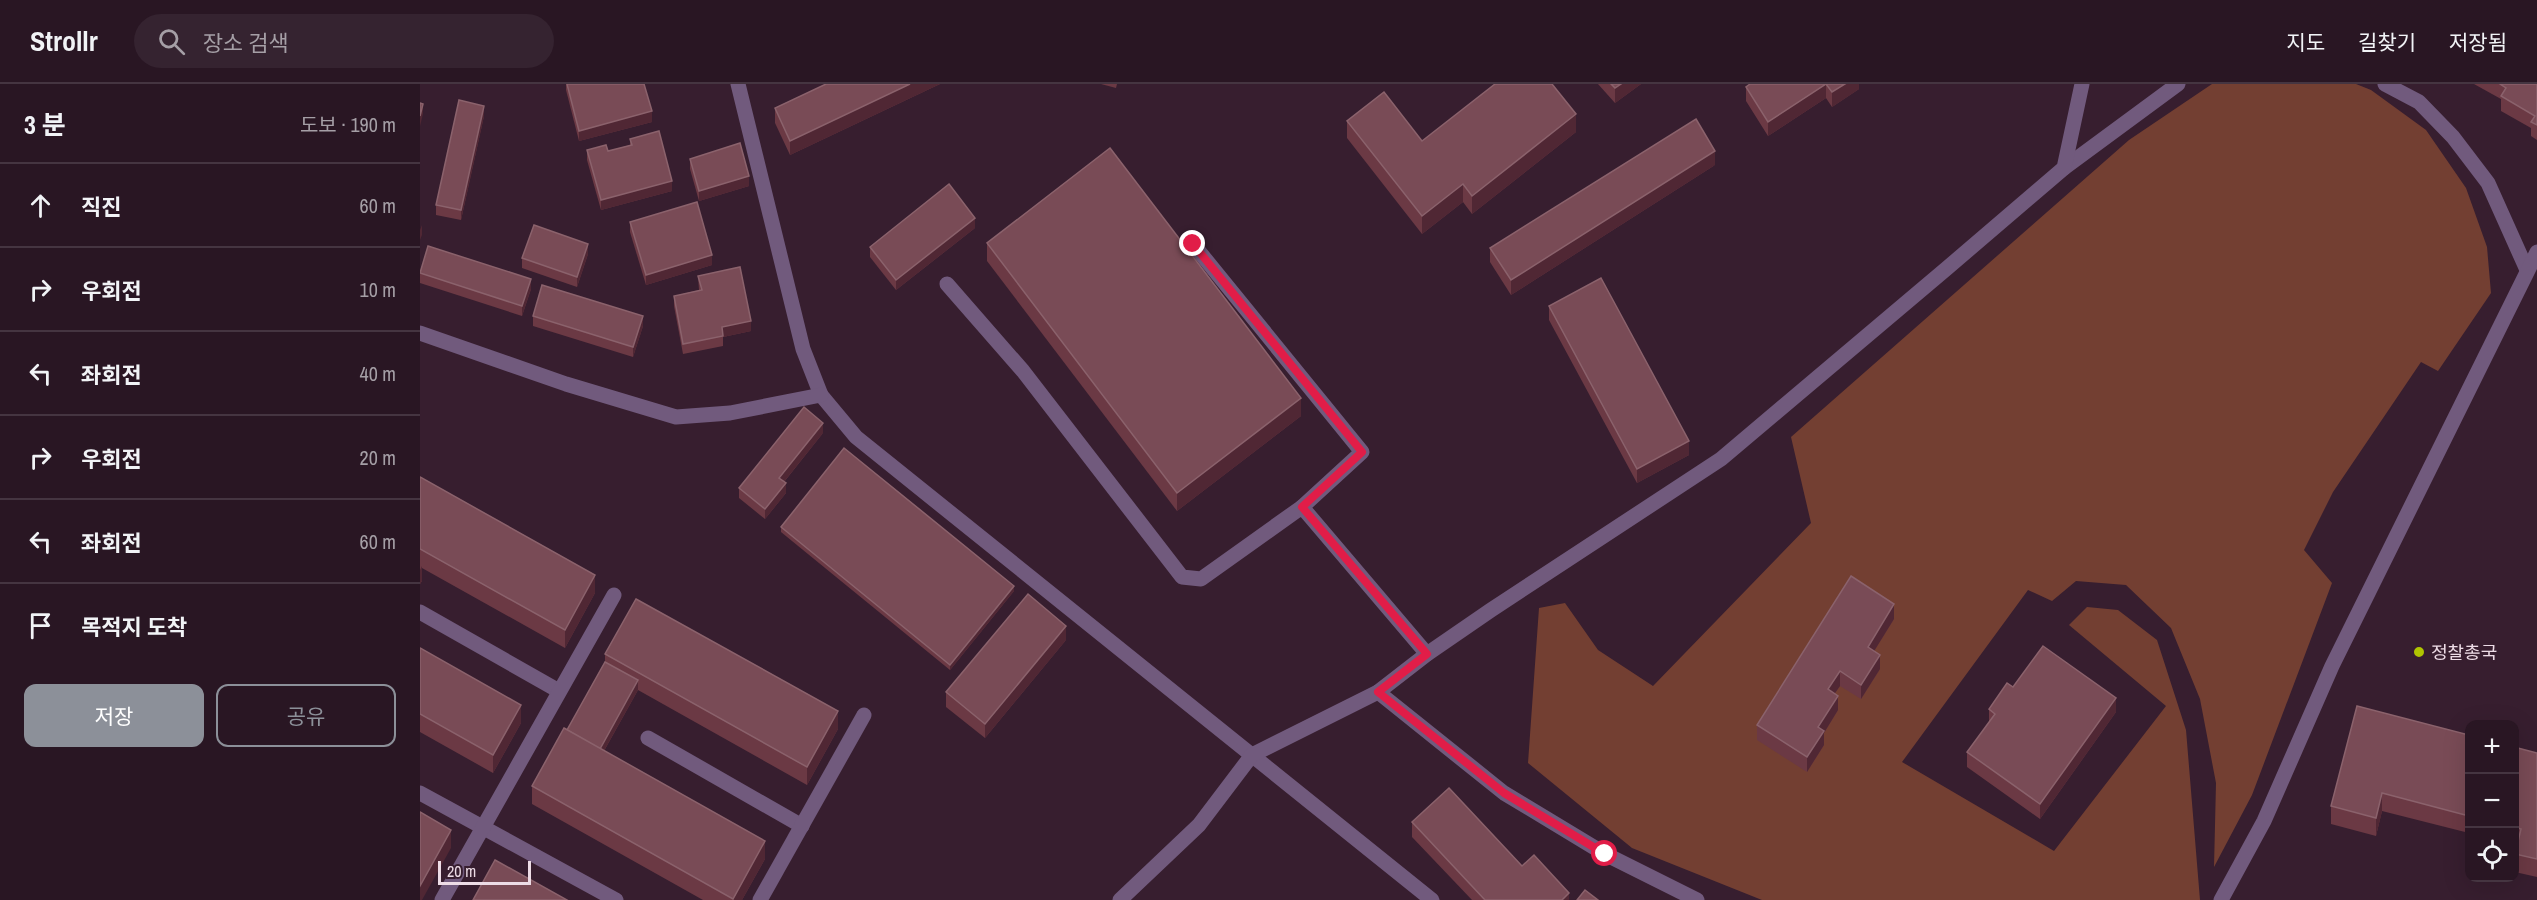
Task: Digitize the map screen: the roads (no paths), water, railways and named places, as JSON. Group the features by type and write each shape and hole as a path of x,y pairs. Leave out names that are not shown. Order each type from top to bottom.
{"street":[{"path":"738,84 803,349 821,395 856,437 1432,900"},
{"path":"2064,168 2082,84"},
{"path":"1120,900 1198,825 1252,755 1378,692 1427,654 1721,459 2064,168 2178,84"},
{"path":"2385,84 2419,102 2453,137 2488,183 2527,270"},
{"path":"946,284 1023,371 1182,577 1201,579 1302,507 1362,452 1193,244"},
{"path":"2221,900 2264,821 2332,666 2537,252"},
{"path":"420,333 566,384 676,417 730,412 821,395"},
{"path":"1302,507 1427,654"},
{"path":"442,900 614,595"},
{"path":"420,612 560,691"},
{"path":"1378,692 1504,793 1605,854 1697,900"},
{"path":"760,900 864,716"},
{"path":"648,738 802,826"},
{"path":"420,794 616,900"}],"place":[{"name":"정찰총국","path":"2419,652"}]}
